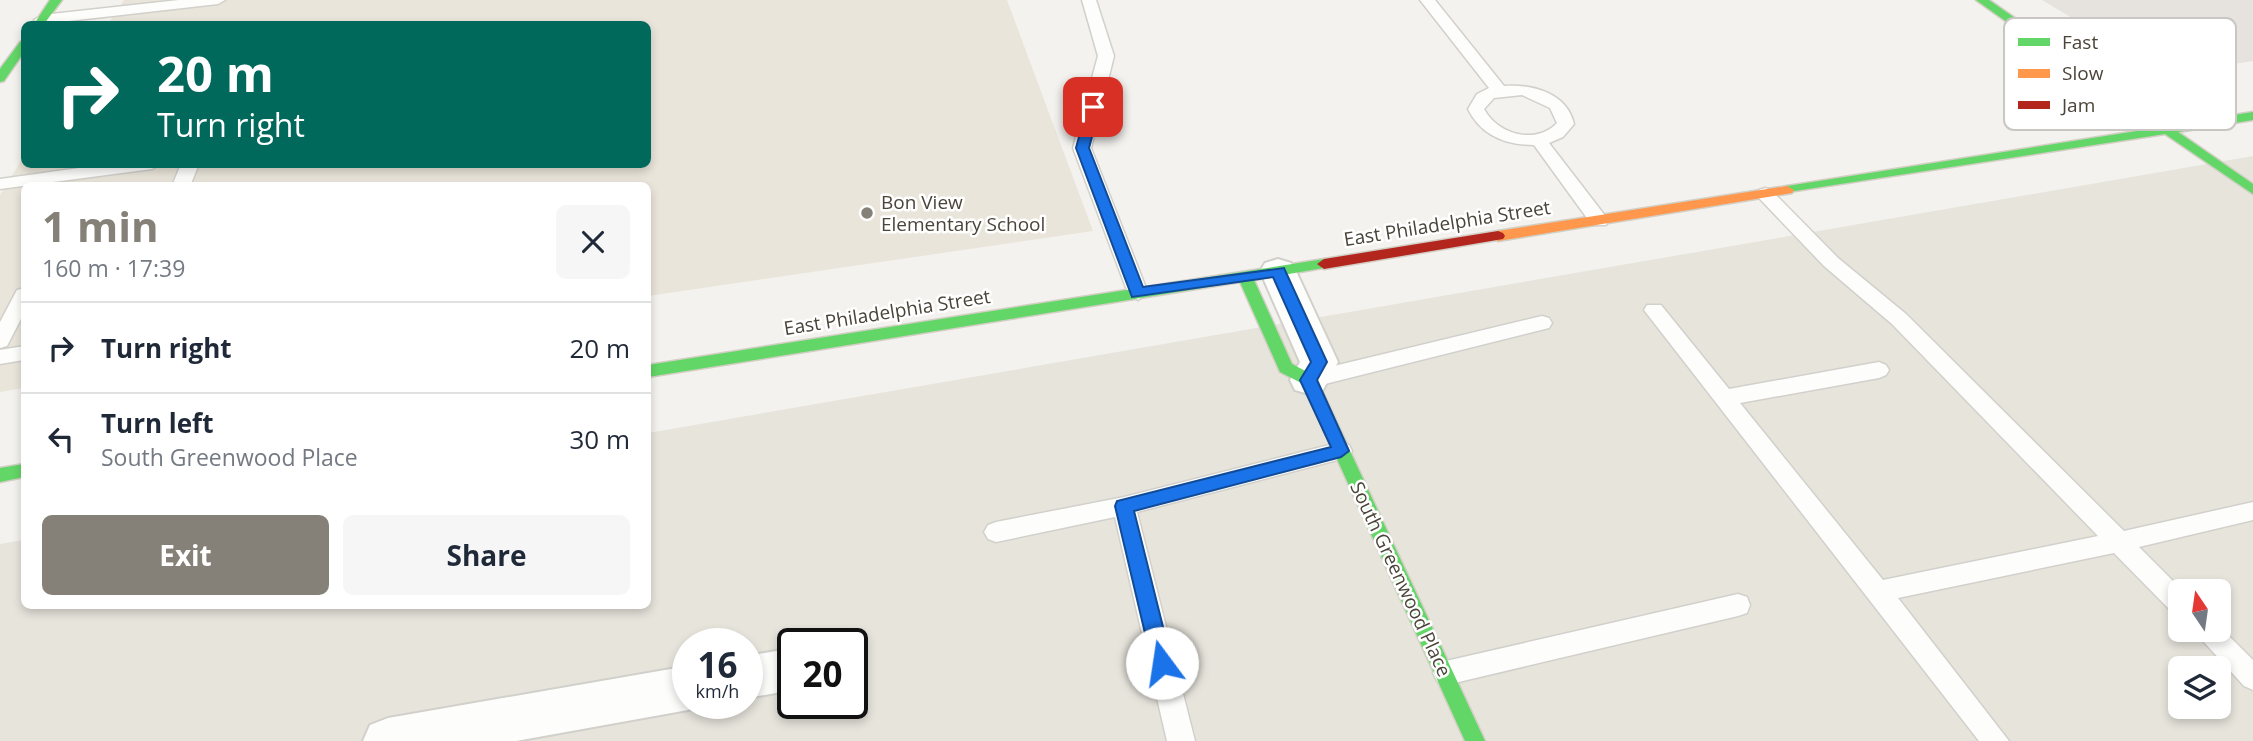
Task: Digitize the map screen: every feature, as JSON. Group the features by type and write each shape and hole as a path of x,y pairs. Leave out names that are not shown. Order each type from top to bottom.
{"street":[{"path":"41,21 57,0"},
{"path":"1982,0 2008,18"},
{"path":"0,78 21,48"},
{"name":"East Philadelphia Street","path":"651,371 2174,130"},
{"path":"2168,131 2253,190"},
{"path":"1262,274 1319,362 1308,380"},
{"name":"South Greenwood Place","path":"1308,380 1446,673 1475,741"},
{"path":"0,475 21,472"},
{"path":"388,741 672,691"}],"lane":[{"path":"48,21 218,0"},
{"path":"1089,0 1106,56 1082,148 1138,293"},
{"path":"1427,0 1500,91"},
{"path":"1500,91 1537,94 1560,107 1566,124 1561,131 1538,139 1523,139 1496,132 1479,117 1476,109 1478,102 1485,96 1500,91"},
{"path":"1538,139 1599,221"},
{"path":"35,182 87,179 135,168"},
{"path":"0,184 21,183"},
{"path":"1765,194 1831,262 1899,319 2168,592"},
{"path":"0,341 21,301"},
{"path":"1654,310 1995,741"},
{"path":"1308,380 1542,323"},
{"path":"0,357 21,354"},
{"path":"1724,398 1879,370"},
{"path":"996,532 1124,506 1341,451"},
{"path":"1124,506 1181,741"},
{"path":"1878,592 2253,511"},
{"path":"1446,673 1738,605"},
{"path":"2218,642 2253,678"}],"shaded area":[{"name":"Bon View Elementary School","path":"124,0 1007,0 1093,231 651,296 651,182 21,182 21,388 0,392 0,195 21,161 21,168 651,168 651,21 110,21"},
{"path":"2042,0 2253,0 2253,61 2236,64 2236,18 2072,18"},
{"path":"2253,156 2253,741 0,741 0,544 21,540 21,609 651,609 651,432"}],"traffic: fast":[{"path":"41,21 56,0"},
{"path":"1982,0 2008,18"},
{"path":"0,78 21,48"},
{"path":"2236,119 2253,116"},
{"path":"1787,190 2165,130"},
{"path":"2167,130 2253,190"},
{"path":"651,371 1324,264"},
{"path":"1245,276 1286,368 1309,380 1475,741"},
{"path":"0,475 21,472"}],"traffic: slow":[{"path":"1498,236 1787,190"}],"traffic: jam":[{"path":"1324,264 1498,236"}],"place":[{"name":"Bon View Elementary School","path":"867,213"}],"route":[{"path":"1093,107 1082,148 1138,293 1278,271 1319,362 1308,380 1341,451 1124,506 1162,663"}]}
